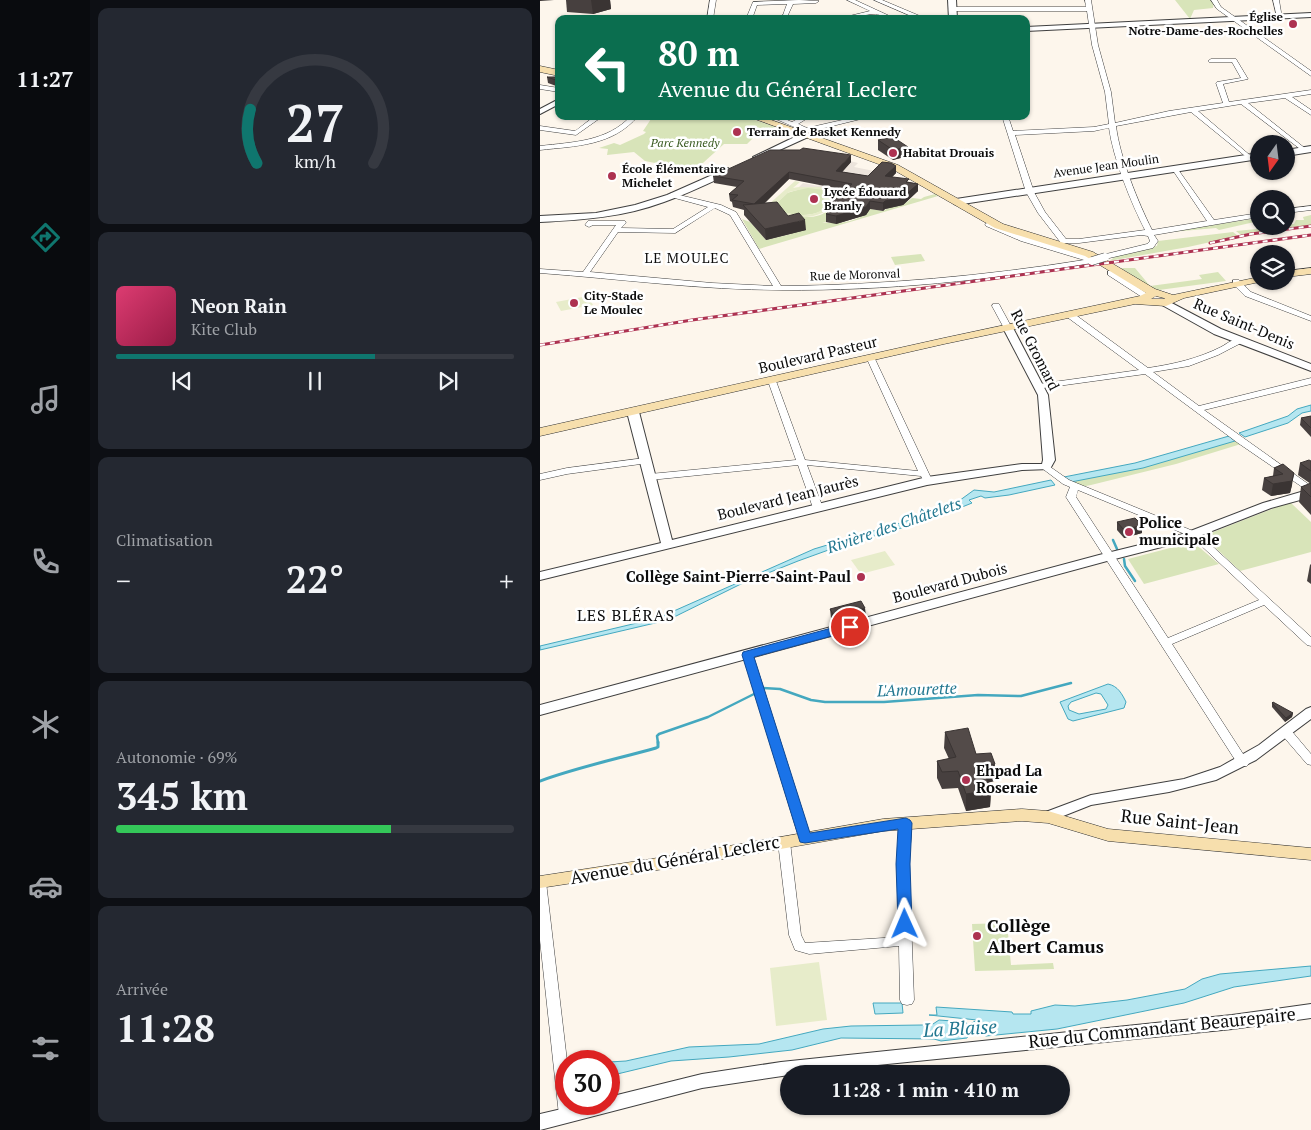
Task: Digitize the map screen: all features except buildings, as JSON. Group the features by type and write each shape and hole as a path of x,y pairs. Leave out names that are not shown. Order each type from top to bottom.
{"main road":[{"path":"540,70 555,73"},
{"path":"764,120 798,130"},
{"path":"769,120 897,168 982,217 1013,232 1061,243 1115,268 1158,298"},
{"path":"1295,273 1311,271"},
{"name":"Boulevard Pasteur","path":"540,432 1103,307 1250,281"},
{"name":"Avenue du Général Leclerc","path":"540,882 906,823 1022,815 1048,817"},
{"name":"Rue Saint-Jean","path":"1048,817 1108,835 1311,854"}],"street":[{"path":"711,15 713,0"},
{"path":"850,0 885,15"},
{"path":"877,0 914,15"},
{"path":"952,0 953,15"},
{"path":"1088,0 1091,26 1108,92 1114,140 1143,222 1150,233"},
{"path":"1214,0 1219,8 1311,74"},
{"path":"1276,0 1280,17"},
{"path":"751,15 754,2 811,3 816,1"},
{"path":"785,15 791,2"},
{"path":"954,9 1088,9"},
{"path":"858,15 877,11"},
{"path":"1030,29 1311,15"},
{"path":"1211,61 1245,59"},
{"path":"1227,105 1220,83 1248,79 1234,60"},
{"path":"540,87 555,89"},
{"path":"1010,133 1094,129 1112,124 1193,110 1311,92"},
{"path":"1287,96 1311,113"},
{"path":"1242,102 1308,150"},
{"path":"540,112 555,104"},
{"path":"1193,110 1250,154"},
{"path":"540,128 576,133 594,120"},
{"path":"540,148 595,140 616,133 625,128 632,120"},
{"path":"780,120 798,130 849,120"},
{"path":"749,160 790,141 805,120"},
{"path":"1006,120 1030,190 1061,243 1083,245 1150,233"},
{"path":"576,133 580,143"},
{"path":"1295,152 1308,150"},
{"name":"Avenue Jean Moulin","path":"956,202 1250,158"},
{"path":"540,219 575,221 651,204 734,168"},
{"path":"1175,169 1211,222"},
{"path":"674,195 714,206 734,214 778,287"},
{"path":"589,225 597,222 619,227 675,231 714,206"},
{"path":"1295,210 1311,208"},
{"path":"585,274 625,220 623,211"},
{"path":"982,217 986,222 1016,237 1091,257 1089,249 1092,246 1189,225 1250,216"},
{"name":"Rue de Moronval","path":"540,271 736,287 871,287 920,284 1091,257 1105,257 1152,245 1154,241 1150,233"},
{"name":"Rue Saint-Denis","path":"1111,273 1158,298 1182,314 1240,340 1311,368"},
{"path":"1238,283 1248,294 1311,319"},
{"name":"Rue Gromard","path":"996,306 1043,395 1049,460 1046,467"},
{"path":"1070,315 1311,492"},
{"path":"1039,387 1186,364 1215,353 1240,340"},
{"path":"871,359 926,478"},
{"path":"772,381 818,508"},
{"path":"1197,409 1311,381"},
{"path":"633,412 667,544"},
{"path":"540,477 645,461"},
{"path":"650,477 802,462 926,478"},
{"name":"Boulevard Jean Jaurès","path":"540,576 818,508 926,478 1022,467 1046,467"},
{"path":"1046,467 1057,477 1071,485 1195,535 1311,643"},
{"path":"1071,485 1071,496 1243,763"},
{"name":"Boulevard Dubois","path":"540,710 1195,535 1269,503 1311,492"},
{"path":"1165,643 1264,601"},
{"path":"748,655 805,838"},
{"path":"1048,817 1068,808 1098,799 1173,787 1212,776 1243,763 1311,712"},
{"path":"1286,732 1311,761"},
{"path":"906,823 903,864 907,1000"},
{"path":"784,842 795,935 800,947 809,949 905,940"},
{"path":"540,882 559,1050"},
{"name":"Rue du Commandant Beaurepaire","path":"620,1099 702,1081 781,1069 1232,1022 1311,1011"},
{"name":"Rue du Commandant Beaurepaire","path":"540,1122 556,1115"}],"green space":[{"path":"1175,0 1214,0 1213,8 1194,10 1190,19"},
{"name":"Parc Kennedy","path":"650,120 755,120 776,127 759,132 747,144 724,144 694,171 645,161 634,152 607,155 608,149 599,148 614,143 620,145 646,132 643,131"},
{"path":"795,181 800,182 793,188 824,187 830,189 838,198 829,209 815,216 808,217 785,215 768,205","holes":["808,188 825,190 833,195 834,200 823,209 811,214 791,214 784,212 776,204 789,192"]},
{"path":"843,187 846,188 841,192 842,194 826,222 822,222 834,223 848,222 860,217 870,209 883,211 905,203 912,198 921,199 935,194 938,196 759,249 742,219 750,222 766,240 791,234 779,213 805,217 819,216 829,209 837,195 836,193"},
{"path":"804,188 826,190 833,196 834,200 819,212 806,215 786,213 776,204 787,193"},
{"path":"1311,215 1311,225 1295,227 1296,220 1304,220 1303,217"},
{"path":"1250,219 1250,223 1219,230 1216,228 1160,233"},
{"path":"1250,230 1250,234 1241,235 1236,231"},
{"path":"1233,232 1238,236 1109,261 1118,255 1157,246 1158,241"},
{"path":"921,254 925,261 895,265 891,257"},
{"path":"1121,268 1135,268 1150,286 1202,279 1199,275 1218,272 1226,281 1159,290 1149,287"},
{"name":"City-Stade Le Moulec","path":"588,296 593,305 561,311 556,302"},
{"path":"1234,439 1241,444 1176,464 1091,485 1080,487 1065,480 1124,470"},
{"path":"1290,502 1311,522 1311,552 1240,571 1203,536"},
{"path":"1193,542 1219,564 1144,584 1128,559"},
{"path":"885,551 895,565 861,574 851,560"},
{"path":"1007,923 1011,965 1053,963 1054,969 975,971 972,924"},
{"path":"819,962 827,1020 776,1026 770,968"}],"shaded area":[{"path":"846,160 858,163 854,167 874,171 868,184 829,184 827,187 839,190 836,193 820,187 799,187 803,183 818,186"}],"water":[{"path":"1311,405 1311,411 1302,413 1288,423 1245,437 1239,433 1288,416 1297,409"},
{"path":"1229,436 1235,441 1143,468 1071,482 1064,477 1135,463"},
{"name":"Rivière des Châtelets","path":"1051,480 1055,485 1009,495 985,498 981,496 969,500 972,503 935,518 834,548 798,561 743,583 668,620 540,650 540,646 658,618 814,549 943,510 952,506 974,490 994,492"},
{"path":"1108,684 1117,688 1126,702 1124,708 1073,721 1068,719 1060,702","holes":["1096,693 1101,694 1108,705 1106,709 1079,714 1069,710 1068,706 1071,702"]},
{"name":"La Blaise","path":"1311,966 1311,976 1234,987 1184,1003 1057,1029 986,1036 979,1033 971,1033 967,1038 941,1041 934,1039 841,1038 792,1050 671,1061 620,1073 620,1061 689,1047 759,1044 823,1029 851,1026 922,1025 933,1024 939,1020 966,1022 969,1029 971,1028 970,1024 977,1020 929,1015 937,1015 936,1007 1031,1014 1031,1011 1055,1005 1075,1006 1127,1000 1185,989 1202,979 1220,974"},
{"path":"873,1003 902,1003 903,1013 875,1014"}],"waterway":[{"name":"L'Amourette","path":"1113,540 1117,549"},
{"name":"L'Amourette","path":"1124,559 1125,566 1135,581"},
{"name":"L'Amourette","path":"763,688 780,689 811,700 825,702 884,702 978,695 1021,696 1071,683"},
{"name":"L'Amourette","path":"658,743 657,736 659,734 708,717 754,694"},
{"name":"L'Amourette","path":"540,781 583,767 656,748 658,743"}],"railway":[{"path":"1210,243 1251,234 1311,226"},
{"path":"540,345 692,320 1311,235"}],"place":[{"name":"Église Notre-Dame-des-Rochelles","path":"1293,24"},
{"name":"Terrain de Basket Kennedy","path":"737,132"},
{"name":"Habitat Drouais","path":"893,153"},
{"name":"École Élémentaire Michelet","path":"612,176"},
{"name":"Lycée Édouard Branly","path":"814,199"},
{"name":"City-Stade Le Moulec","path":"574,303"},
{"name":"Police municipale","path":"1129,532"},
{"name":"Collège Saint-Pierre-Saint-Paul","path":"861,577"},
{"name":"Ehpad La Roseraie","path":"966,780"},
{"name":"Collège Albert Camus","path":"977,936"}],"district":[{"name":"LE MOULEC","path":"687,258"},
{"name":"LES BLÉRAS","path":"626,615"}],"route":[{"path":"850,627 748,655 805,838 882,825 906,823 903,864 905,924"}]}
